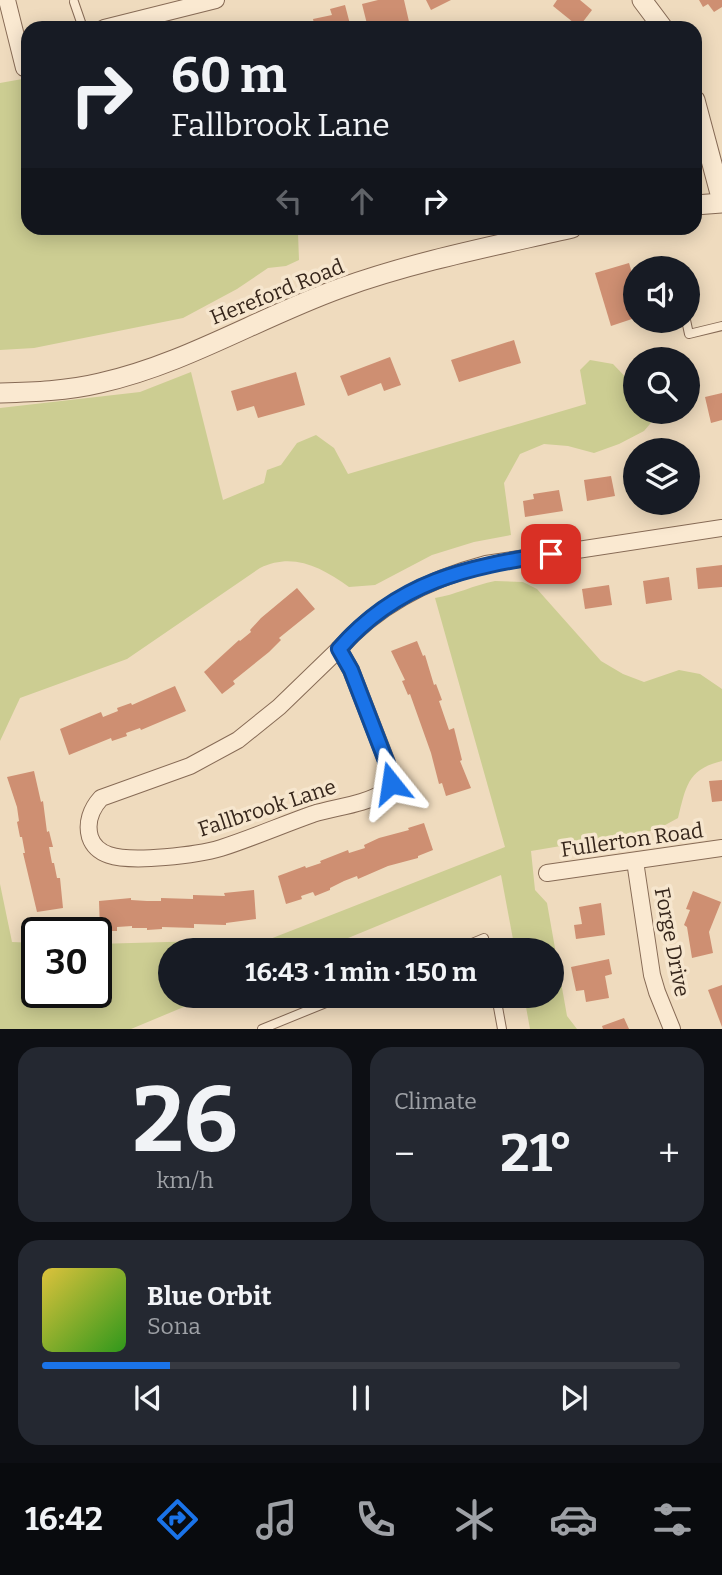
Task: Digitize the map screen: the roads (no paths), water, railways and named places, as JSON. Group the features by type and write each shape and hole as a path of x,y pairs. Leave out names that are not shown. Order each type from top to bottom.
{"street":[{"path":"6,0 21,41"},
{"path":"132,21 216,0"},
{"path":"642,0 658,21"},
{"path":"702,126 722,202 702,204"},
{"name":"Hereford Road","path":"0,393 49,391 121,377 185,355 338,289 393,271 543,235"},
{"name":"Fallbrook Lane","path":"339,649 351,670 391,774 388,788 382,794 313,814 220,848 191,854 124,858 103,852 94,845 89,833 89,820 101,798 190,766 238,740 279,707 366,622 393,602 422,586 453,573 486,564 722,527"},
{"name":"Fullerton Road","path":"547,873 722,848"},
{"name":"Forge Drive","path":"635,861 652,975 672,1029"}],"lane":[{"path":"74,2 81,21"},
{"path":"700,331 722,326"},
{"path":"262,1029 314,1008"},
{"path":"498,1008 502,1029"}]}
